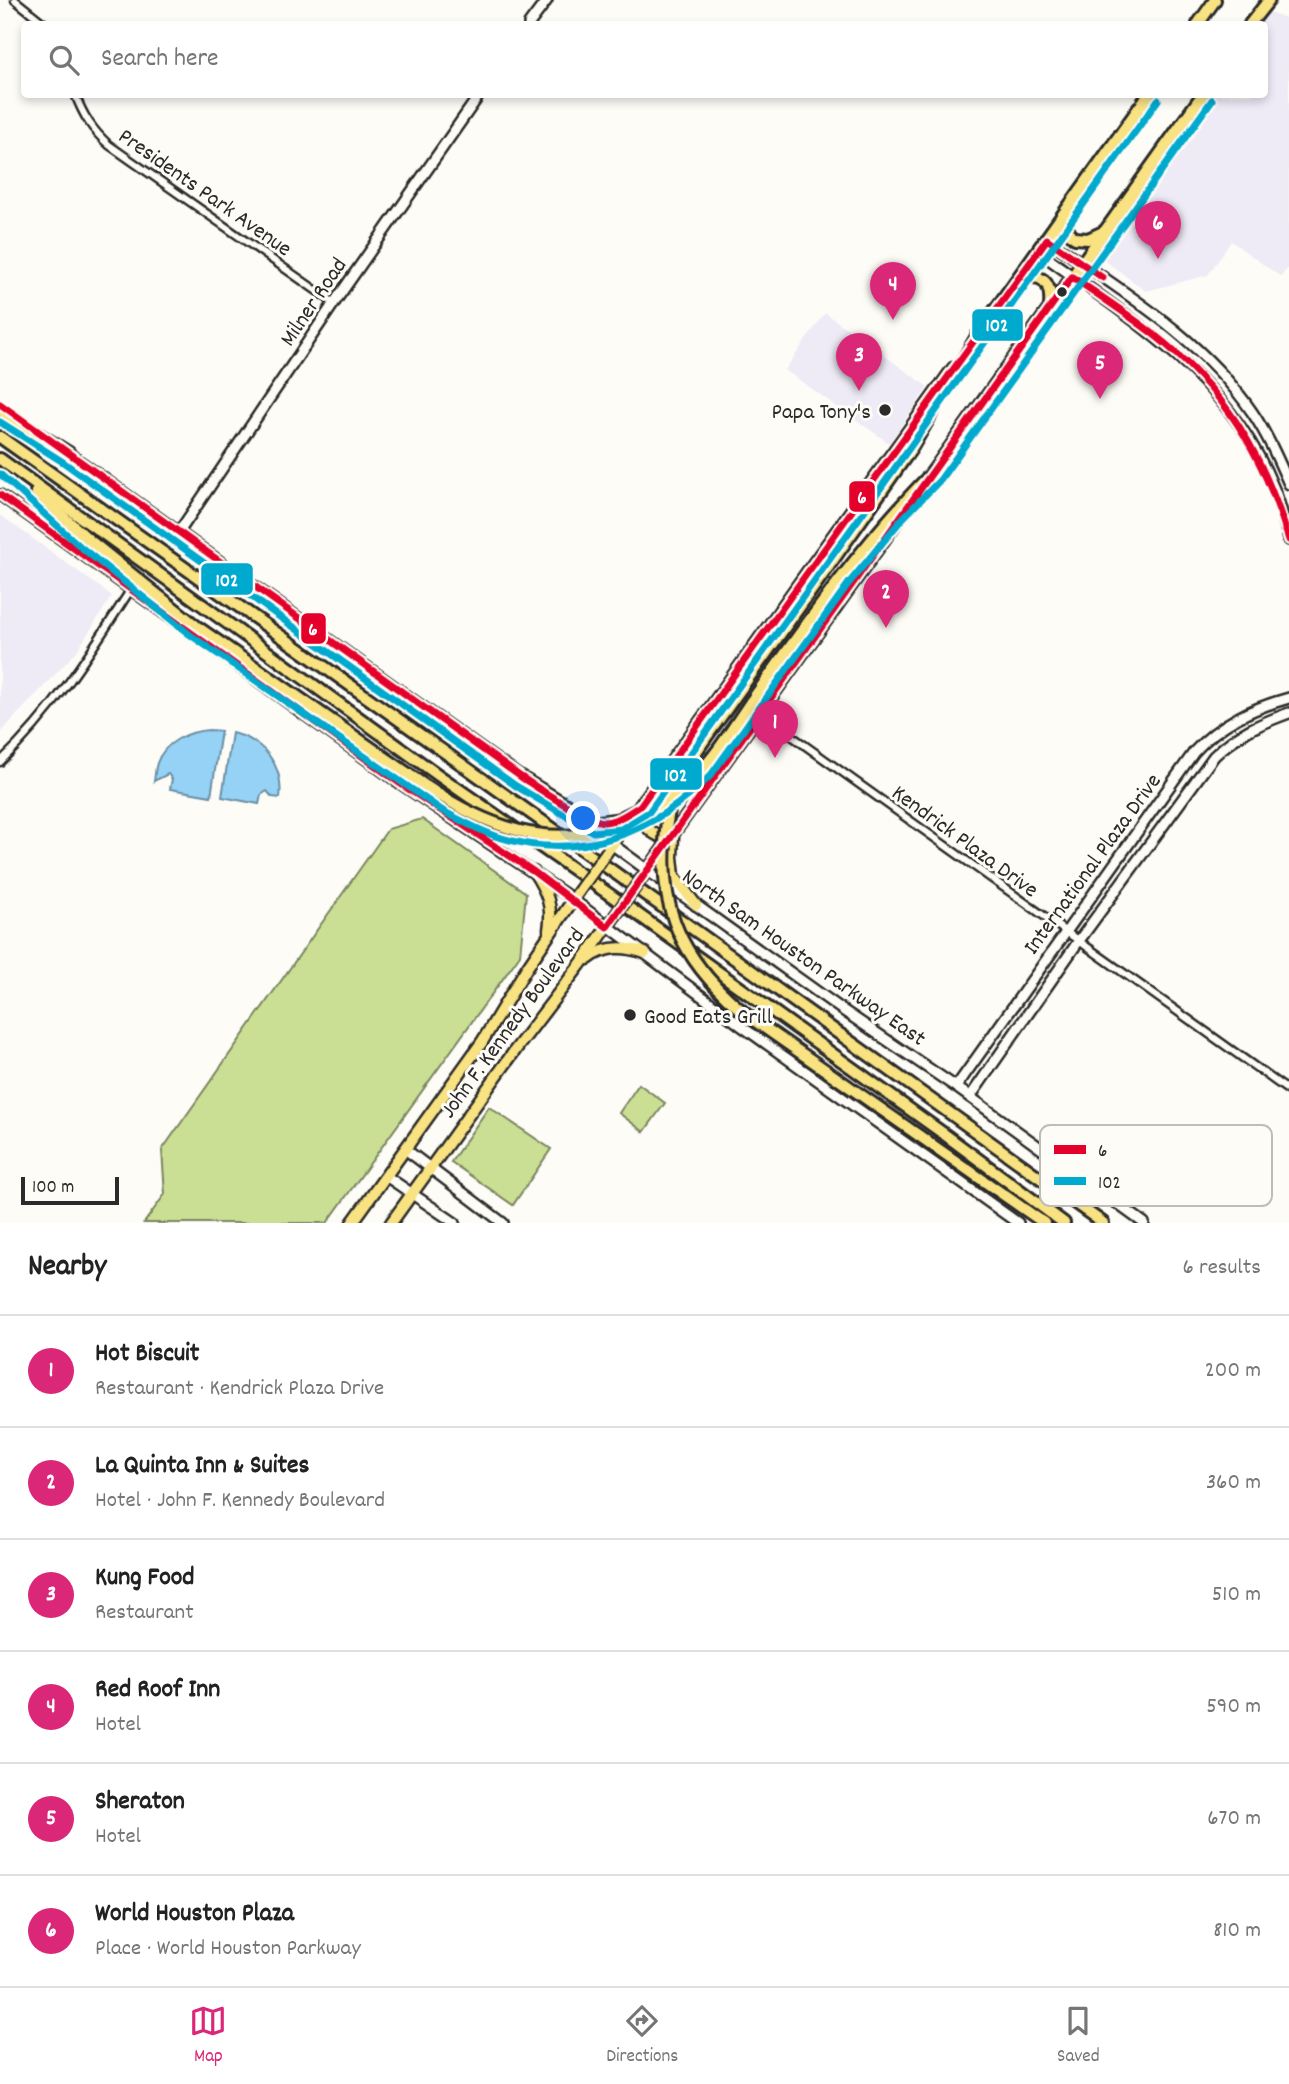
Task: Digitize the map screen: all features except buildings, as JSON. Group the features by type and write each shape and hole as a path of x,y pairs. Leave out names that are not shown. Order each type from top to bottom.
{"highway":[{"path":"1252,21 1269,0"},
{"path":"1200,21 1214,2"},
{"path":"1211,21 1214,2"},
{"name":"John F. Kennedy Boulevard","path":"980,331 1146,98"},
{"name":"John F. Kennedy Boulevard","path":"931,474 1200,98"},
{"path":"1070,205 1066,222 1069,234 1075,238 1088,239 1108,228"},
{"path":"1016,283 1030,277 1043,280 1051,292 1049,310"},
{"path":"980,331 912,449 703,742 679,782 667,818 664,862 666,886 679,933 695,962 722,995 748,1016 1044,1223"},
{"path":"0,410 69,453"},
{"name":"North Sam Houston Parkway East","path":"0,437 1040,1178"},
{"path":"0,459 89,540 196,626 427,788 470,813 508,829 555,835 601,831 637,818 683,789 714,754 849,567 894,512 931,474"},
{"path":"0,459 1040,1205"},
{"path":"1041,1206 1064,1223"},
{"name":"North Sam Houston Parkway East","path":"1078,1206 1102,1223"}],"main road":[{"path":"531,21 547,0"},
{"name":"Milner Road","path":"179,532 477,98"},
{"path":"1047,239 1189,341 1219,370 1252,412 1275,451 1289,484"},
{"path":"1038,251 1152,333 1177,354 1230,410 1259,457 1274,489 1289,540"},
{"name":"John F. Kennedy Boulevard","path":"352,1223 482,1042 576,895 980,331"},
{"path":"1177,354 1189,341"},
{"name":"North Sam Houston Parkway East","path":"0,404 521,777 644,875 696,905 1040,1148"},
{"path":"1259,457 1275,451"},
{"name":"John F. Kennedy Boulevard","path":"391,1223 761,714 931,474"},
{"path":"0,495 388,775 534,872 576,895 607,927 738,1024 1018,1223"},
{"name":"International Plaza Drive","path":"956,1087 1194,752 1218,729 1239,716 1289,698"},
{"name":"International Plaza Drive","path":"970,1097 1207,764 1225,745 1250,728 1289,713"},
{"path":"1218,729 1225,745"},
{"path":"679,751 670,772 642,815 644,824 658,836 663,837 674,832 674,876 696,905"},
{"path":"521,777 595,822 618,819 640,806"},
{"path":"1138,830 1152,840"},
{"path":"534,872 546,890 551,906 548,936"},
{"path":"580,965 597,951 608,948 632,949 645,953"},
{"path":"405,1149 503,1223"},
{"path":"386,1176 455,1223"},
{"name":"North Sam Houston Parkway East","path":"1121,1206 1144,1223"}],"street":[{"path":"15,0 41,21"},
{"name":"Presidents Park Avenue","path":"77,98 84,117 96,134 109,145 334,303"},
{"path":"0,762 45,713 85,660 131,589"},
{"name":"Kendrick Plaza Drive","path":"761,714 1289,1091"}],"shaded area":[{"path":"1269,12 1289,19 1289,266 1281,277 1231,241 1208,275 1146,291 1096,254 1207,98 1268,98 1268,21 1262,21"},
{"path":"825,313 928,387 889,443 785,370"},
{"path":"0,515 112,596 76,652 0,733"}],"green space":[{"path":"422,819 526,893 520,955 327,1223 144,1223 165,1194 162,1150 388,829"},
{"path":"639,1084 665,1103 644,1132 619,1113"},
{"path":"489,1107 551,1149 513,1205 451,1162"}],"water":[{"path":"209,730 221,731 211,796 170,789 172,779 168,774 154,781 157,763 165,749 186,735"},
{"path":"232,733 254,742 270,756 279,775 280,798 272,797 267,791 261,795 259,804 222,797"}],"transit line":[{"name":"102","path":"0,422 63,462 516,786 593,832 621,829 649,812 1158,100"},
{"name":"102","path":"0,474 82,548 189,634 443,811 487,833 532,845 589,844 616,837 666,812 711,775 849,583 902,519 940,480 1212,100"},
{"name":"6","path":"0,404 521,777 575,811 605,822 619,818 640,806 1047,239 1103,278"},
{"name":"6","path":"0,495 398,782 534,872 607,927 1072,277 1152,333 1178,355 1220,400 1253,450 1289,540"}],"place":[{"name":"World Houston Plaza","path":"1158,259"},
{"name":"Red Roof Inn","path":"893,320"},
{"name":"Kung Food","path":"859,391"},
{"name":"Sheraton","path":"1100,399"},
{"name":"Papa Tony's","path":"885,410"},
{"name":"La Quinta Inn & Suites","path":"886,628"},
{"name":"Hot Biscuit","path":"775,758"},
{"name":"Good Eats Grill","path":"630,1015"}]}
